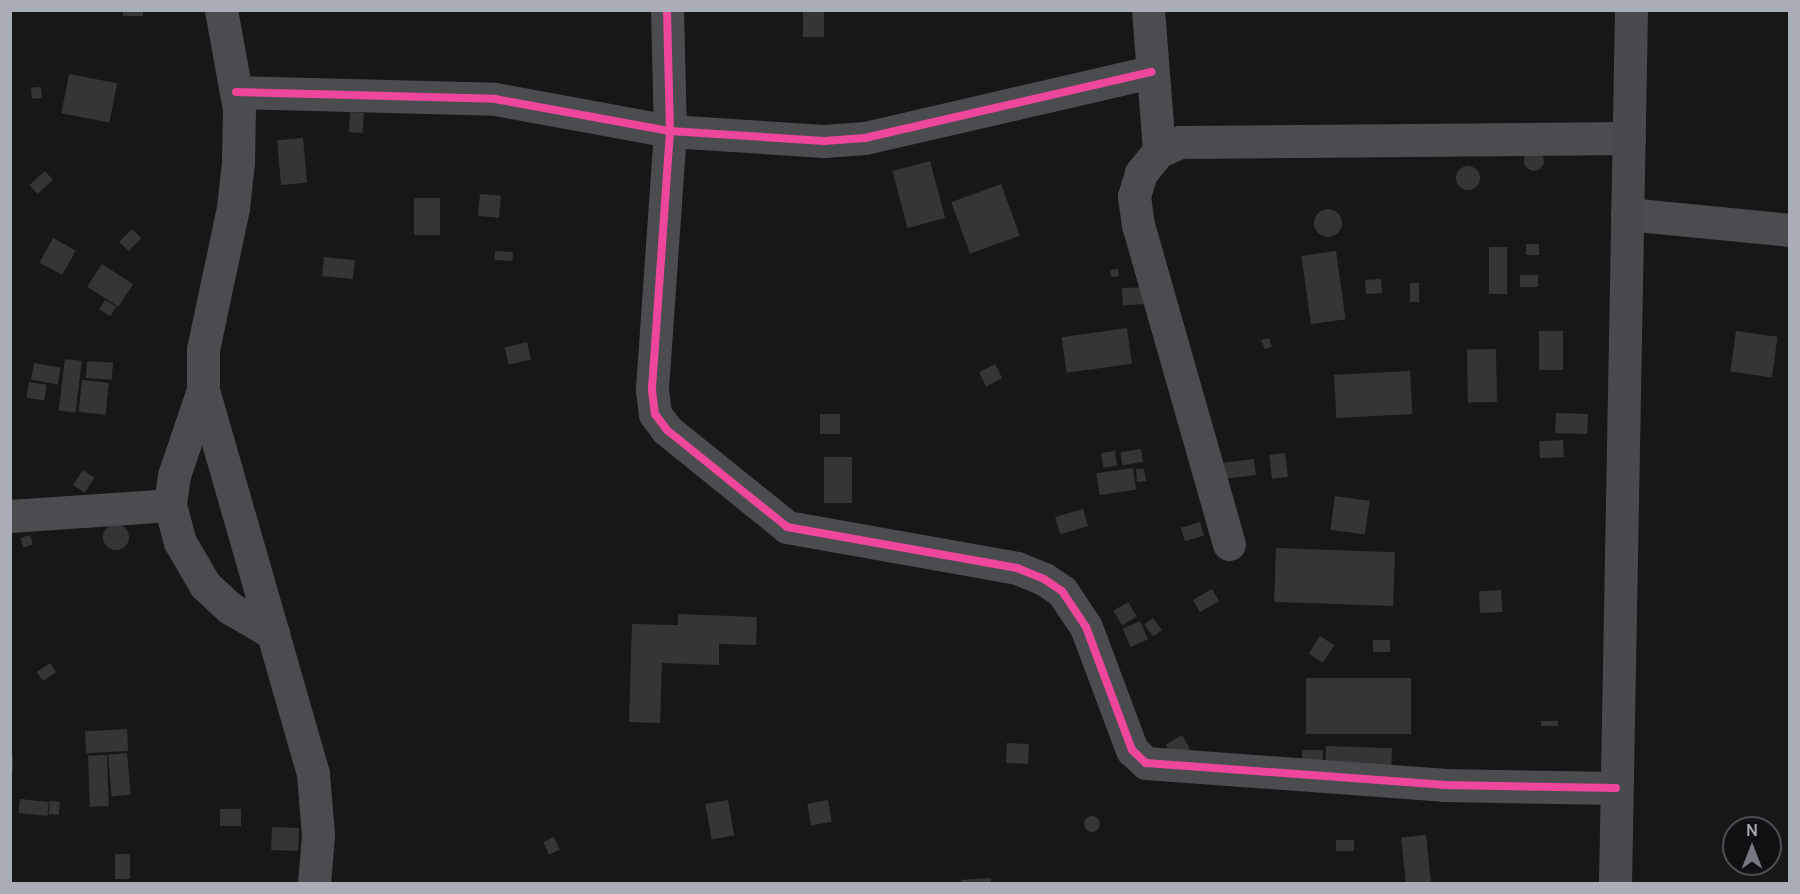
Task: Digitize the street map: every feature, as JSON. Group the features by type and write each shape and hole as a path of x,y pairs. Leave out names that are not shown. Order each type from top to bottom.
{"main road":[{"path":"1615,884 1631,10"}],"street":[{"path":"221,10 236,92 238,152 233,208 203,349 203,390 313,774 318,835 314,884"},
{"path":"667,10 670,131 652,390 656,414 667,430 787,527 1017,568 1044,579 1062,591 1086,627 1132,750 1146,763 1443,785 1616,788"},
{"path":"1148,10 1151,72 1159,151"},
{"path":"236,92 495,99 670,131 825,141 865,138 1151,72"},
{"path":"1229,544 1138,225 1134,196 1141,173 1159,151 1180,142 1629,138"},
{"path":"1627,214 1790,230"},
{"path":"203,390 174,475 170,505 180,542 205,585 230,608 273,633"},
{"path":"10,516 170,505"}],"building":[{"path":"123,10 143,10 143,16 123,16"},
{"path":"803,10 824,10 824,37 803,37"},
{"path":"69,74 117,83 109,123 61,113"},
{"path":"41,87 42,98 32,99 31,88"},
{"path":"350,112 364,113 363,133 349,132"},
{"path":"303,138 307,183 281,185 277,140"},
{"path":"1530,151 1538,151 1544,157 1544,165 1538,171 1530,171 1524,165 1524,157"},
{"path":"930,161 945,218 908,228 892,171"},
{"path":"1468,166 1473,167 1479,173 1479,183 1473,189 1468,190 1463,189 1457,183 1456,178 1457,173 1463,167"},
{"path":"45,171 53,180 37,194 29,185"},
{"path":"1001,184 1020,236 970,254 951,202"},
{"path":"480,194 501,196 499,218 478,216"},
{"path":"414,198 440,198 440,235 414,235"},
{"path":"1328,209 1338,213 1342,223 1338,233 1328,237 1318,233 1314,223 1318,213"},
{"path":"132,229 141,238 128,251 119,242"},
{"path":"53,238 76,251 62,275 39,262"},
{"path":"1526,244 1539,244 1539,255 1526,255"},
{"path":"1489,247 1507,247 1507,294 1489,294"},
{"path":"495,251 513,252 513,261 495,260"},
{"path":"1336,251 1346,319 1311,324 1301,256"},
{"path":"324,257 355,260 353,279 322,276"},
{"path":"102,264 133,284 118,307 87,287"},
{"path":"1118,269 1119,276 1111,277 1110,270"},
{"path":"1520,275 1538,275 1538,287 1520,287"},
{"path":"1381,279 1382,293 1366,294 1365,280"},
{"path":"1410,283 1419,283 1419,302 1410,302"},
{"path":"1146,287 1147,304 1123,305 1122,288"},
{"path":"105,300 116,307 110,316 99,309"},
{"path":"1127,328 1132,364 1067,373 1062,337"},
{"path":"1539,331 1563,331 1563,370 1539,370"},
{"path":"1736,331 1778,337 1772,377 1730,372"},
{"path":"1269,338 1272,347 1265,349 1261,340"},
{"path":"527,342 531,360 509,365 505,347"},
{"path":"1496,349 1497,402 1468,402 1467,350"},
{"path":"65,359 82,361 76,413 59,411"},
{"path":"87,361 113,363 112,380 86,378"},
{"path":"34,363 61,368 58,384 31,380"},
{"path":"995,364 1002,378 986,386 979,372"},
{"path":"1410,371 1412,414 1336,418 1334,375"},
{"path":"82,380 109,383 106,415 79,412"},
{"path":"29,382 47,385 44,401 26,398"},
{"path":"1556,413 1588,414 1587,434 1555,433"},
{"path":"820,414 840,414 840,434 820,434"},
{"path":"1563,440 1564,457 1540,458 1539,441"},
{"path":"1141,449 1143,462 1122,465 1120,452"},
{"path":"1115,451 1117,466 1103,468 1101,453"},
{"path":"1285,453 1288,477 1272,479 1269,455"},
{"path":"824,457 852,457 852,503 824,503"},
{"path":"1254,459 1256,475 1221,479 1219,463"},
{"path":"1133,468 1136,490 1099,495 1096,473"},
{"path":"1136,469 1144,469 1146,481 1137,482"},
{"path":"83,470 95,478 85,493 73,485"},
{"path":"1335,496 1370,501 1365,535 1330,530"},
{"path":"1083,509 1088,526 1060,534 1055,517"},
{"path":"1200,522 1204,535 1185,541 1181,528"},
{"path":"116,524 125,528 129,537 125,546 116,550 107,546 103,537 107,528"},
{"path":"30,535 33,545 23,547 20,538"},
{"path":"1276,548 1395,552 1393,606 1274,602"},
{"path":"1212,589 1219,601 1200,612 1193,600"},
{"path":"1501,590 1502,612 1480,613 1479,591"},
{"path":"1128,602 1137,617 1122,625 1113,611"},
{"path":"678,614 757,617 756,645 719,644 719,665 662,663 660,723 629,722 632,624 678,625"},
{"path":"1153,618 1162,630 1153,637 1144,625"},
{"path":"1140,621 1148,639 1131,647 1123,629"},
{"path":"1320,636 1334,645 1323,663 1309,654"},
{"path":"1373,640 1390,640 1390,652 1373,652"},
{"path":"50,663 56,672 43,681 37,672"},
{"path":"1306,678 1411,678 1411,734 1306,734"},
{"path":"1541,721 1558,721 1558,726 1541,726"},
{"path":"127,729 128,751 86,753 85,731"},
{"path":"1182,735 1190,749 1174,758 1166,744"},
{"path":"1007,743 1029,744 1028,764 1006,763"},
{"path":"1326,746 1392,748 1391,773 1325,771"},
{"path":"1302,750 1323,750 1323,767 1302,767"},
{"path":"127,753 131,795 112,796 108,755"},
{"path":"107,755 109,806 90,807 88,756"},
{"path":"10,756 13,756 13,771 10,771"},
{"path":"20,799 49,802 47,816 19,813"},
{"path":"728,800 734,835 712,839 705,804"},
{"path":"828,800 832,822 811,825 807,804"},
{"path":"50,801 60,802 59,815 49,814"},
{"path":"220,809 241,809 241,826 220,826"},
{"path":"1089,816 1095,816 1100,824 1098,830 1089,832 1084,827 1084,821"},
{"path":"272,827 299,828 298,851 271,850"},
{"path":"1426,835 1431,884 1406,884 1401,838"},
{"path":"554,837 560,850 549,855 543,842"},
{"path":"1336,840 1354,840 1354,851 1336,851"},
{"path":"115,854 130,854 130,879 115,879"},
{"path":"991,878 991,884 962,884 961,880"}],"cycle path":[{"path":"667,10 670,131 652,390 655,414 667,430 787,527 1017,568 1044,579 1062,591 1086,627 1132,750 1146,763 1443,785 1616,788"},
{"path":"236,92 495,99 670,131 824,141 865,138 1151,72"}]}
